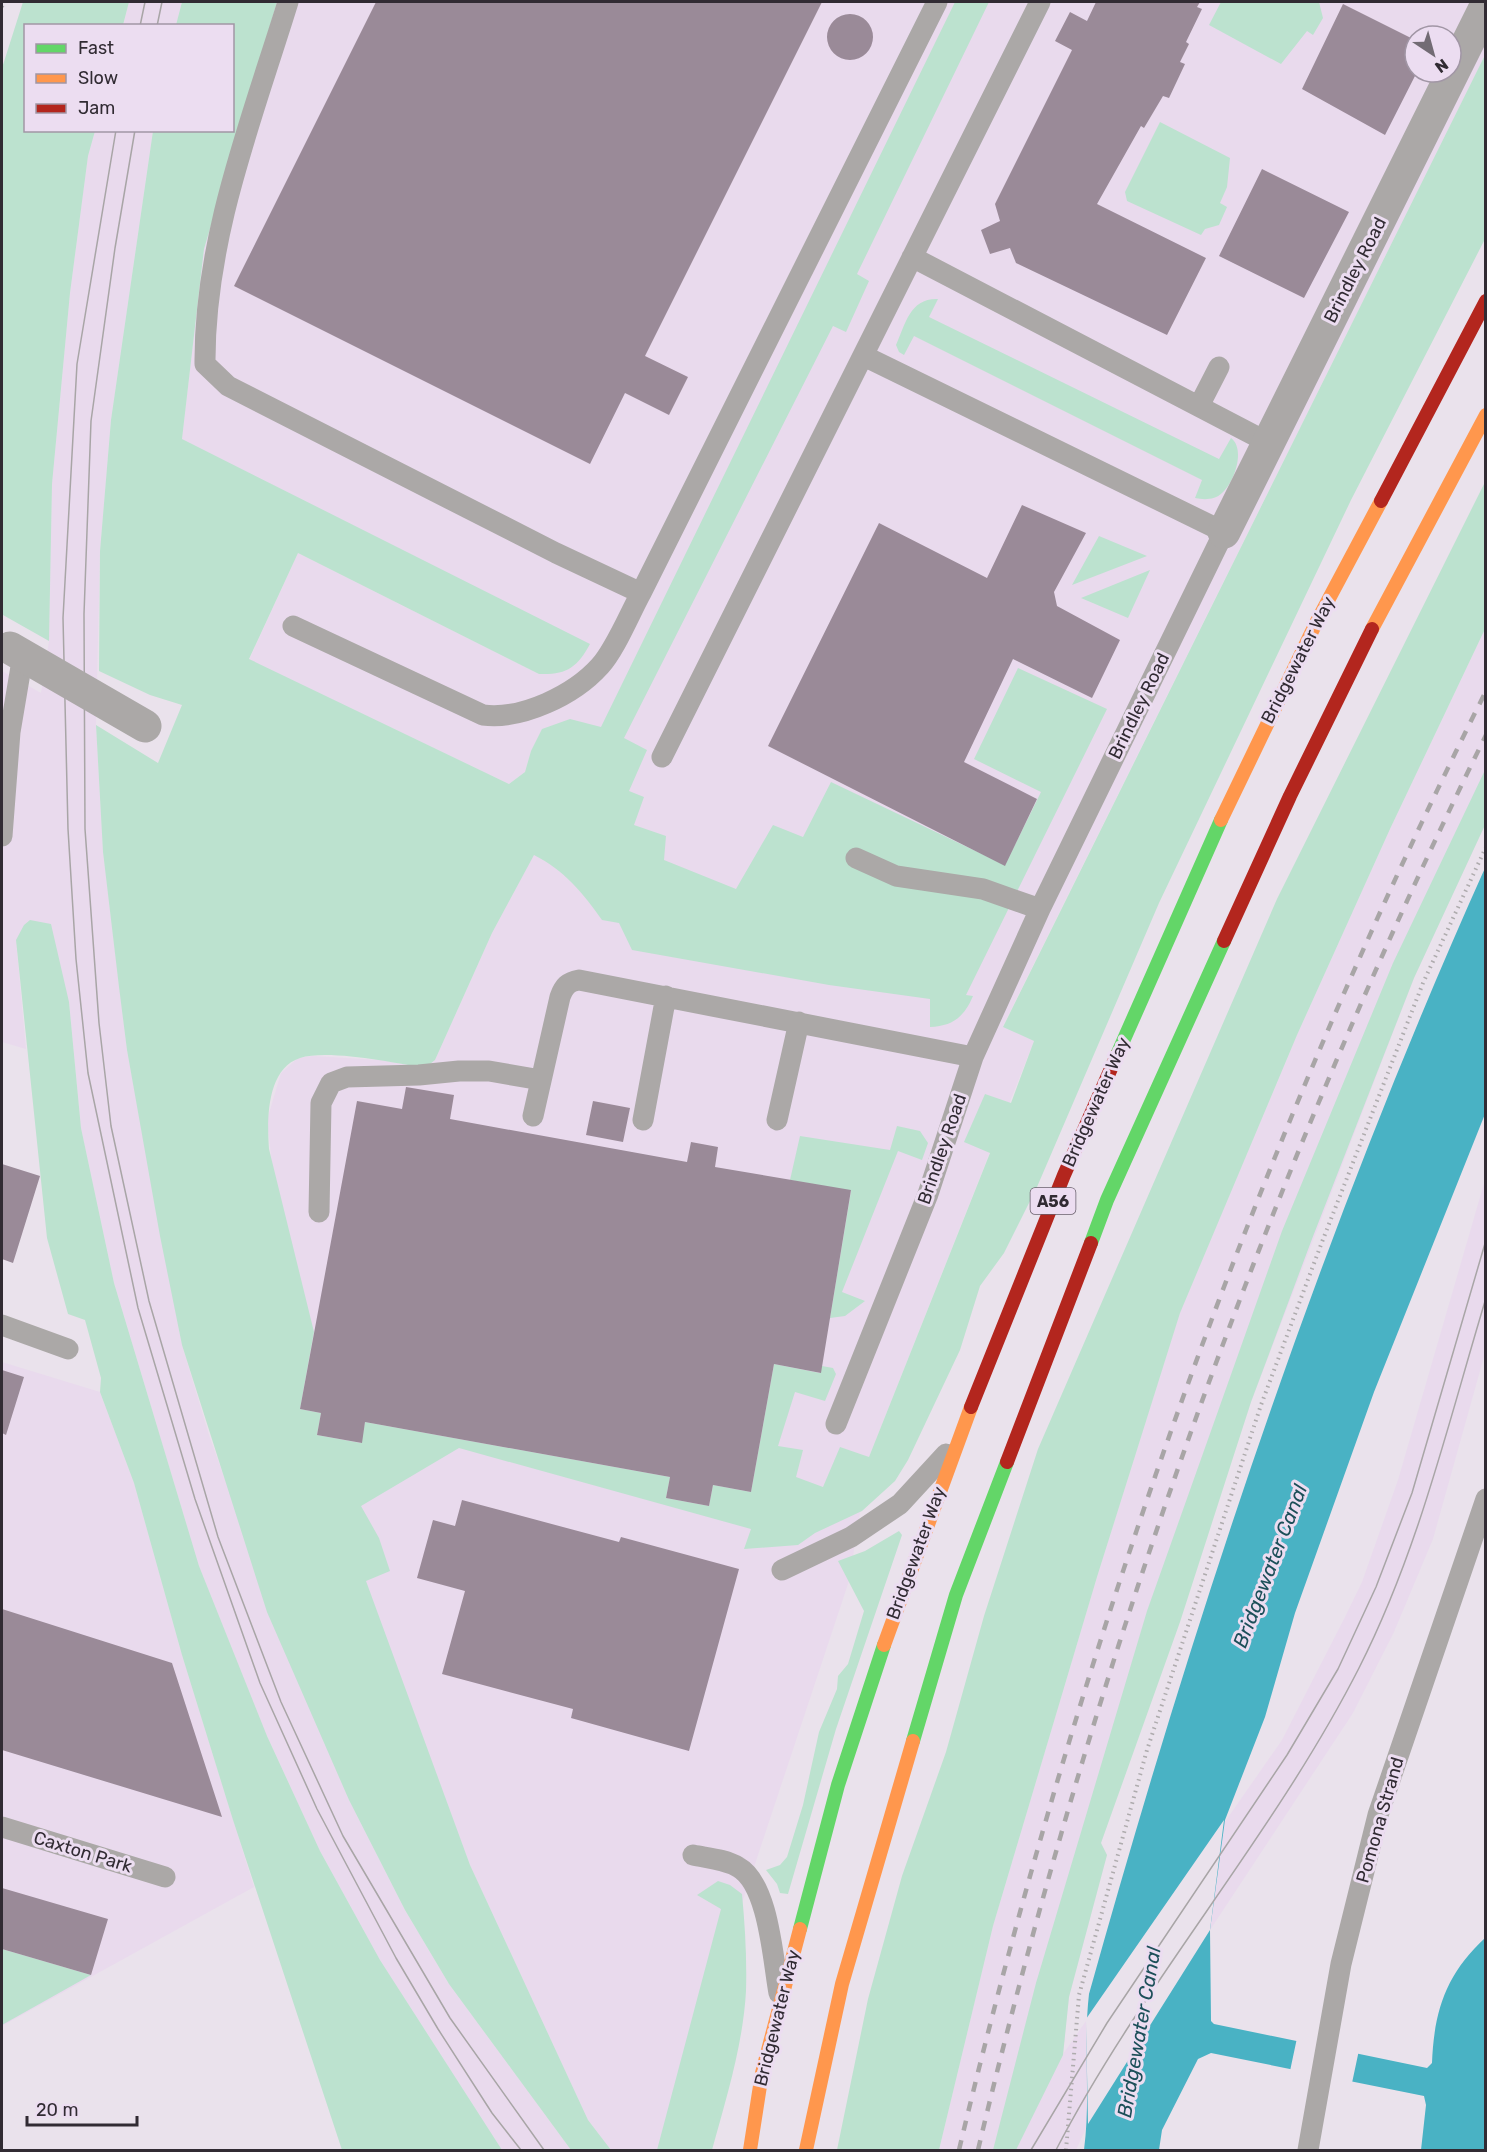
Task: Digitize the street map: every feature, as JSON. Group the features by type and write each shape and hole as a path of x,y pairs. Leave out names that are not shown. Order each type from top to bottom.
{"highway":[{"name":"Bridgewater Way","path":"750,2151 762,2073 838,1785 894,1613 956,1444 1064,1175 1232,794 1311,633 1485,301"},
{"name":"A56","path":"806,2151 842,1984 956,1595 1107,1200 1290,796 1382,609 1485,415"}],"street":[{"name":"Brindley Road","path":"1224,532 1485,6"},
{"path":"11,649 145,726"}],"lane":[{"path":"288,2 220,224 204,332 204,364 228,386 556,553 641,593"},
{"path":"293,626 483,715 518,712 552,700 602,665 641,593 937,2"},
{"path":"662,757 1040,2"},
{"path":"912,257 1267,442"},
{"path":"864,356 1224,532"},
{"path":"1199,406 1219,367"},
{"name":"Brindley Road","path":"836,1424 928,1194 973,1057 1040,909 1224,532"},
{"path":"2,836 10,732 11,649"},
{"path":"856,858 896,876 983,889 1040,909"},
{"path":"533,1116 563,988 579,980 973,1057"},
{"path":"643,1120 666,996"},
{"path":"777,1120 799,1022"},
{"path":"319,1212 321,1102 331,1083 347,1077 419,1075 459,1071 489,1071 541,1080"},
{"path":"2,1325 68,1349"},
{"path":"782,1570 851,1537 900,1504 956,1444"},
{"name":"Pomona Strand","path":"1308,2151 1341,1964 1378,1815 1485,1499"},
{"name":"Caxton Park","path":"2,1827 165,1877"},
{"path":"693,1855 729,1862 741,1868 761,1897 780,2003"}],"path":[{"path":"2,7 3,2"},
{"path":"1066,2151 1079,1995 1147,1750 1262,1405 1322,1242 1423,983 1485,847"}],"shaded area":[{"path":"129,2 182,2 176,24 124,24"},
{"path":"277,2 1485,2 1485,55 1003,1026 1034,1041 869,1457 849,1581 660,2150 611,2150 588,2120 470,1865 300,1409 267,1120 281,1073 298,1058 313,1056 381,1060 424,1068 435,1060 492,933 578,772 531,751 525,772 509,784 249,660 298,553 539,674 182,439 204,249"},
{"path":"95,132 153,132 111,420 100,551 96,725 103,852 127,1050 182,1345 209,1435 236,1510 349,1800 405,1910 449,1984 571,2150 502,2150 380,1960 320,1851 267,1736 199,1566 114,1283 81,1128 69,1002 16,940 26,1049 2,1042 2,671 41,693 49,641 52,484 70,293 88,156"},
{"path":"1485,629 1485,825 1414,978 1251,1402 1101,1843 1107,1855 1069,1997 1063,2054 1282,1740 1362,1582 1398,1480 1485,1180 1485,1353 1433,1539 1394,1632 1353,1713 1210,1930 1088,2124 1076,2150 939,2150 993,1926 1097,1577 1180,1312 1297,1035 1390,829"},
{"path":"2,1362 100,1392 134,1483 182,1655 254,1887 2,2026"}],"green space":[{"path":"23,2 129,2 123,24 24,24 24,132 95,132 88,156 70,293 52,484 49,641 3,615 2,68"},
{"path":"182,2 277,2 204,249 182,439 590,644 580,659 570,668 557,673 539,674 298,553 249,659 509,784 525,772 531,751 542,729 570,719 601,727 955,2 989,2 857,274 869,281 846,332 833,326 624,738 647,750 629,791 644,797 634,825 666,836 664,860 736,889 773,825 803,837 831,782 1005,865 1041,792 974,759 1018,668 1107,709 966,995 973,996 966,1010 957,1019 945,1025 930,1027 930,999 829,985 632,950 619,923 602,920 572,883 555,868 534,855 492,933 435,1060 425,1068 344,1056 300,1058 289,1064 281,1073 271,1097 268,1125 269,1149 314,1332 300,1409 321,1413 317,1435 361,1443 365,1422 670,1477 666,1498 709,1506 713,1485 751,1492 774,1364 820,1373 822,1366 833,1368 836,1374 825,1401 795,1392 778,1446 803,1450 796,1477 823,1487 840,1447 869,1457 990,1153 964,1142 985,1094 1011,1103 1034,1041 1003,1027 1485,55 1485,239 1351,500 1159,903 1037,1187 1004,1253 980,1286 960,1350 908,1460 895,1481 862,1511 815,1533 798,1545 744,1549 751,1529 459,1448 361,1506 379,1538 390,1571 366,1581 470,1865 588,2120 611,2150 571,2150 449,1984 405,1910 349,1800 267,1612 182,1345 127,1050 103,852 96,725 158,763 182,705 150,695 99,671 100,551 111,420 153,132 234,132 234,24 176,24"},
{"path":"1221,2 1319,2 1323,18 1313,35 1307,31 1281,64 1209,25"},
{"path":"1160,122 1230,158 1227,187 1220,203 1227,207 1219,225 1205,229 1201,235 1127,201 1125,192"},
{"path":"938,299 929,317 1219,459 1231,438 1238,450 1238,458 1231,482 1213,498 1195,498 1202,480 914,336 904,355 899,352 896,345 910,313 921,303"},
{"path":"1485,482 1485,629 1390,829 1297,1035 1180,1313 1097,1577 993,1926 939,2150 837,2150 868,1999 902,1876 946,1752 984,1616 1038,1449 1277,899"},
{"path":"1099,536 1147,556 1072,585"},
{"path":"1150,570 1128,618 1081,598"},
{"path":"1485,770 1485,825 1414,978 1312,1239 1251,1402 1180,1622 1101,1843 1107,1855 1069,1997 1063,2055 1016,2150 993,2150 1036,1983 1147,1611 1282,1231 1393,963"},
{"path":"30,920 51,924 69,1002 81,1128 114,1283 199,1566 267,1736 320,1851 380,1960 502,2150 342,2150 233,1820 182,1655 134,1483 100,1392 101,1378 85,1320 68,1314 47,1238 16,940 24,925"},
{"path":"897,1126 920,1131 928,1143 922,1160 898,1151 842,1292 865,1301 845,1316 830,1318 851,1191 790,1180 800,1136 890,1150"},
{"path":"899,1531 902,1535 836,1729 788,1894 780,1893 777,1884 766,1870 780,1865 787,1857 803,1805 819,1732 837,1689 838,1676 848,1664 864,1611 838,1561 865,1551"},
{"path":"718,1881 730,1885 742,1894 743,1906 746,1991 733,2072 712,2150 657,2150 721,1909 697,1895"},
{"path":"2,1949 91,1975 2,2025"}],"water":[{"name":"Bridgewater Canal","path":"1485,868 1485,1114 1374,1392 1295,1613 1265,1717 1225,1820 1210,1930 1211,2021 1214,2024 1427,2068 1432,2063 1439,2010 1445,1994 1461,1965 1485,1938 1485,2150 1421,2150 1426,2105 1424,2096 1211,2053 1198,2059 1162,2130 1159,2150 1084,2150 1089,1994 1173,1708 1218,1565 1316,1283 1369,1143"}],"pier":[{"path":"1224,1820 1210,1930 1088,2124 1086,2019"},
{"path":"1297,2038 1359,2050 1352,2083 1290,2071"}],"building":[{"path":"376,2 822,2 645,356 688,377 669,415 625,393 590,464 234,286"},
{"path":"1096,2 1200,2 1197,7 1202,9 1186,42 1189,44 1180,62 1185,64 1169,98 1163,96 1144,128 1141,126 1097,204 1206,258 1167,335 1016,263 1010,248 990,254 981,230 1000,221 995,204 1072,50 1055,41 1070,12 1087,21"},
{"path":"1343,4 1403,34 1403,84 1411,84 1385,135 1302,89"},
{"path":"850,14 866,21 873,37 866,53 850,60 834,53 827,37 834,21"},
{"path":"1262,169 1349,212 1304,298 1219,256"},
{"path":"1022,505 1086,533 1054,592 1057,606 1120,640 1092,698 1013,659 964,762 1037,799 1005,866 768,746 879,523 987,578"},
{"path":"406,1087 454,1095 450,1119 687,1162 691,1142 718,1147 715,1167 851,1190 821,1373 774,1364 751,1492 713,1485 709,1506 666,1498 670,1477 365,1422 362,1443 317,1435 321,1413 300,1409 357,1101 402,1109"},
{"path":"593,1101 630,1108 623,1142 586,1135"},
{"path":"2,1164 40,1176 13,1263 2,1259"},
{"path":"2,1370 24,1377 6,1435 2,1433"},
{"path":"462,1500 619,1542 621,1537 739,1569 689,1751 571,1718 573,1709 442,1674 465,1591 417,1578 433,1520 455,1526"},
{"path":"2,1609 172,1663 222,1817 2,1750"},
{"path":"2,1888 108,1919 91,1975 2,1949"}],"tram line":[{"path":"140,24 145,2"},
{"path":"157,24 162,2"},
{"path":"116,132 77,364 63,618 68,829 76,959 88,1073 138,1308 195,1499 260,1683 317,1809 396,1958 492,2113 521,2150"},
{"path":"135,132 115,248 91,421 84,614 85,829 99,1023 111,1126 149,1301 218,1537 281,1702 343,1836 450,2018 544,2150"},
{"path":"1031,2150 1107,2023 1287,1755 1338,1669 1376,1587 1412,1493 1486,1240"},
{"path":"1056,2150 1090,2088 1128,2028 1288,1791 1359,1668 1399,1578 1416,1532 1486,1298"}],"railway":[{"path":"959,2150 1007,1962 1059,1775 1117,1589 1180,1406 1249,1223 1322,1044 1401,866 1486,691"},
{"path":"978,2150 1024,1968 1075,1786 1131,1606 1192,1428 1258,1252 1329,1077 1405,905 1486,735"}],"traffic: fast":[{"path":"1117,1055 1221,820"},
{"path":"1091,1243 1107,1200 1224,941"},
{"path":"913,1741 956,1595 1007,1462"},
{"path":"800,1929 838,1785 884,1645"}],"traffic: slow":[{"path":"1372,629 1486,415"},
{"path":"1221,820 1316,623 1381,501"},
{"path":"884,1645 971,1407"},
{"path":"806,2150 842,1984 913,1741"},
{"path":"750,2150 762,2073 800,1929"}],"traffic: jam":[{"path":"1381,501 1486,301"},
{"path":"1224,941 1290,796 1372,629"},
{"path":"971,1407 1064,1175 1117,1055"},
{"path":"1007,1462 1091,1243"}]}
